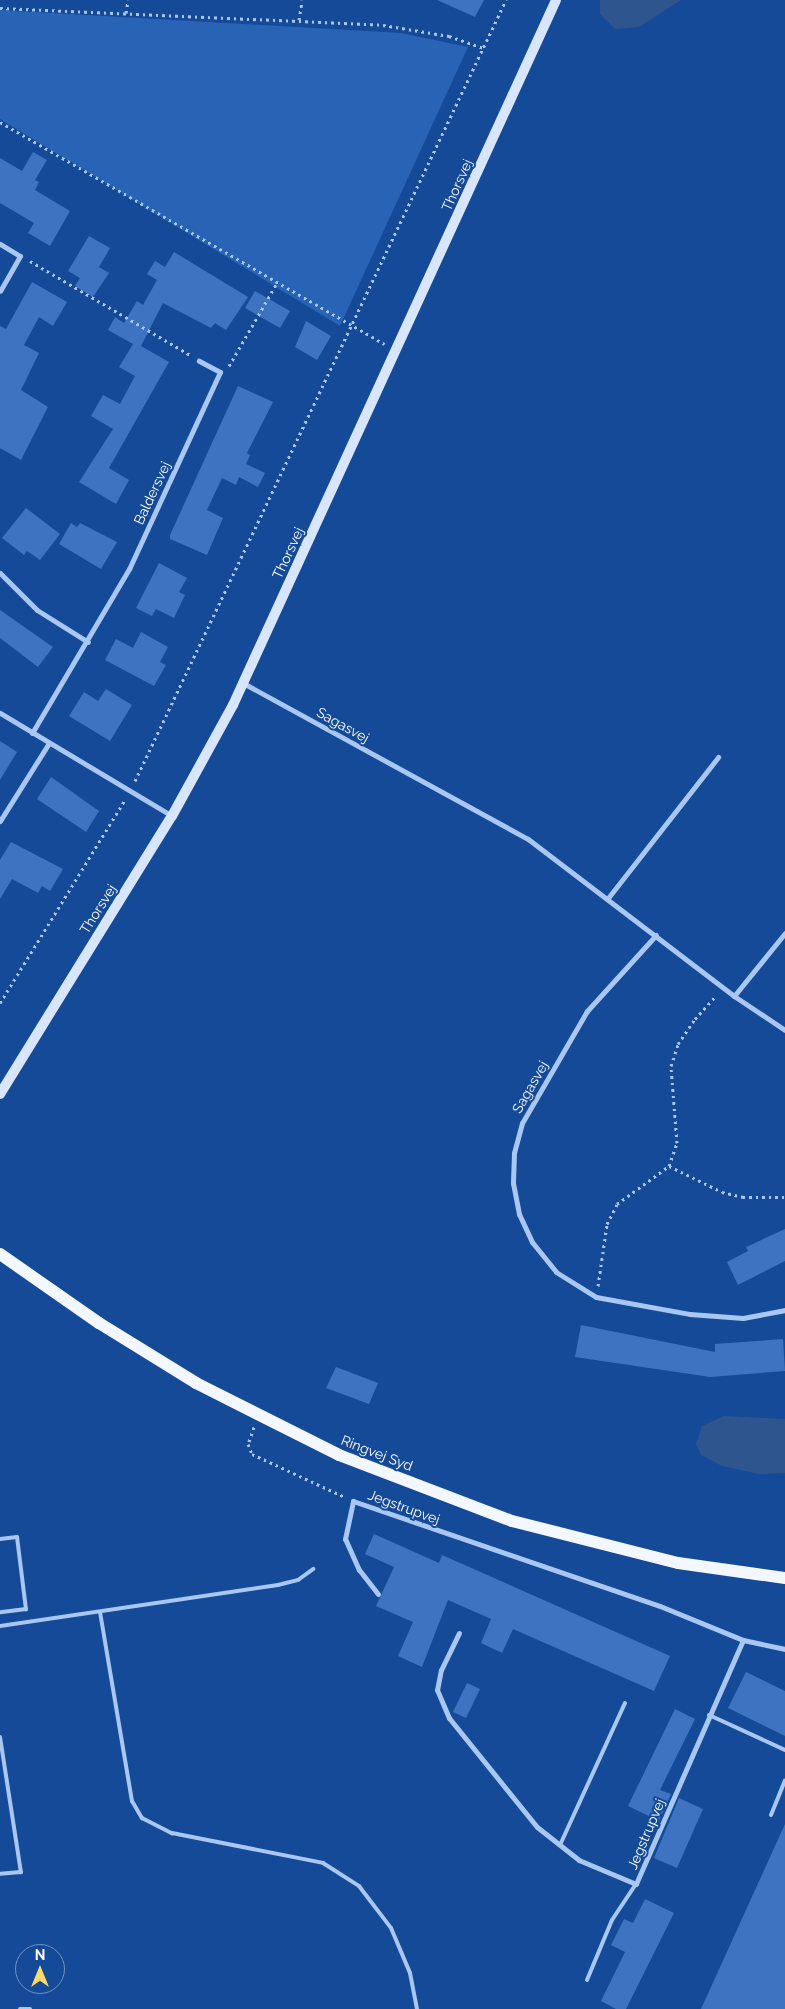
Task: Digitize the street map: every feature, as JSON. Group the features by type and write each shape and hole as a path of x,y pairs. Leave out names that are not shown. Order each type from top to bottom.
{"main road":[{"name":"Ringvej Syd","path":"0,1254 123,1338 196,1383 339,1455 512,1521 678,1563 785,1578"}],"street":[{"name":"Thorsvej","path":"0,1094 172,816 243,683 556,0"},
{"path":"0,244 20,256 0,291"},
{"path":"199,361 220,372"},
{"name":"Baldersvej","path":"32,733 88,642 129,570 220,372"},
{"path":"0,573 37,610 88,642"},
{"name":"Sagasvej","path":"243,683 528,839 608,898 734,996 785,1030"},
{"path":"0,713 172,816"},
{"path":"0,821 49,743"},
{"path":"608,898 718,757"},
{"path":"734,996 785,933"},
{"name":"Sagasvej","path":"656,935 587,1011 522,1123 514,1153 513,1183 519,1214 532,1242 556,1272 596,1297 690,1314 744,1318 785,1310"},
{"name":"Jegstrupvej","path":"378,1594 359,1570 345,1539 353,1501 660,1606 743,1640 785,1649"},
{"name":"Jegstrupvej","path":"459,1633 441,1670 437,1690 449,1718 537,1827 579,1860 636,1884 743,1640"}],"lane":[{"path":"0,1539 17,1537 26,1609 0,1612"},
{"path":"0,1626 278,1585 298,1580 313,1569"},
{"path":"100,1612 132,1801 142,1818 172,1833 323,1863 360,1886 391,1928 410,1973 417,2009"},
{"path":"560,1845 625,1703"},
{"path":"709,1715 785,1750"},
{"path":"0,1737 20,1872 0,1874"},
{"path":"771,1815 785,1781"},
{"path":"587,1980 612,1920 636,1884"},
{"path":"20,2009 30,2009"}],"path":[{"path":"126,13 128,0"},
{"path":"299,20 302,0"},
{"path":"0,1003 130,792 349,325 506,0"},
{"path":"0,8 383,25 449,36 484,48"},
{"path":"0,122 349,325 397,350"},
{"path":"20,256 199,361"},
{"path":"220,372 229,366 277,283"},
{"path":"596,1297 607,1224 617,1204 669,1166 677,1143 671,1066 678,1044 695,1019 724,988"},
{"path":"669,1166 722,1192 743,1197 785,1197"},
{"path":"260,1416 248,1444 252,1454 353,1501"}],"shaded area":[{"path":"600,0 681,0 639,27 615,29 600,14"},
{"path":"0,10 401,33 468,47 340,326 0,119"},
{"path":"724,1416 785,1419 785,1473 759,1474 722,1466 701,1455 696,1444 702,1426"}],"building":[{"path":"437,0 484,0 475,17"},
{"path":"33,152 47,160 35,180 39,182 35,190 70,211 50,246 28,233 34,223 0,203 0,158 22,171"},
{"path":"89,236 110,248 99,267 109,273 93,297 75,286 80,278 68,271"},
{"path":"174,252 248,297 226,330 215,323 211,328 163,303 141,346 169,362 109,468 129,480 116,504 79,482 113,429 91,416 103,395 120,404 135,376 119,367 133,344 108,330 115,317 124,323 137,301 143,305 157,280 147,274 155,261 165,267"},
{"path":"32,282 67,302 53,326 39,317 24,345 39,353 21,390 48,407 21,460 0,448 0,326 6,329"},
{"path":"255,291 290,311 280,328 245,308"},
{"path":"306,321 331,336 317,360 295,347"},
{"path":"238,386 273,402 247,453 250,455 246,464 265,473 258,487 239,477 236,485 222,478 207,510 223,518 207,555 170,539 170,535"},
{"path":"26,508 60,534 40,560 27,551 24,555 2,538"},
{"path":"71,523 77,527 80,523 117,542 101,569 59,544"},
{"path":"159,563 187,578 179,592 185,595 174,618 156,609 152,616 136,608"},
{"path":"0,610 53,647 38,667 0,638"},
{"path":"141,632 168,647 160,662 166,665 154,686 105,660 116,639 133,648"},
{"path":"106,689 132,705 110,741 69,716 84,692 98,701"},
{"path":"0,741 17,752 0,780"},
{"path":"51,777 99,811 86,832 37,799"},
{"path":"11,842 63,869 50,891 42,886 38,893 12,879 0,899 0,860"},
{"path":"785,1229 785,1261 738,1285 727,1262 748,1251 746,1247"},
{"path":"581,1325 715,1352 715,1344 783,1339 785,1371 710,1377 575,1357"},
{"path":"336,1367 378,1383 369,1404 326,1388"},
{"path":"374,1534 439,1563 442,1555 670,1656 654,1691 513,1629 502,1653 481,1643 491,1619 448,1600 422,1667 398,1656 413,1622 376,1606 394,1567 365,1554"},
{"path":"746,1672 785,1691 785,1736 728,1708"},
{"path":"467,1683 480,1689 466,1718 453,1712"},
{"path":"675,1709 695,1719 660,1790 671,1794 659,1821 628,1806"},
{"path":"679,1798 703,1809 677,1868 654,1858"},
{"path":"785,1824 785,2009 701,2009"},
{"path":"645,1899 674,1913 626,2009 616,2009 601,2001 625,1952 611,1945 624,1919 633,1923"}]}
